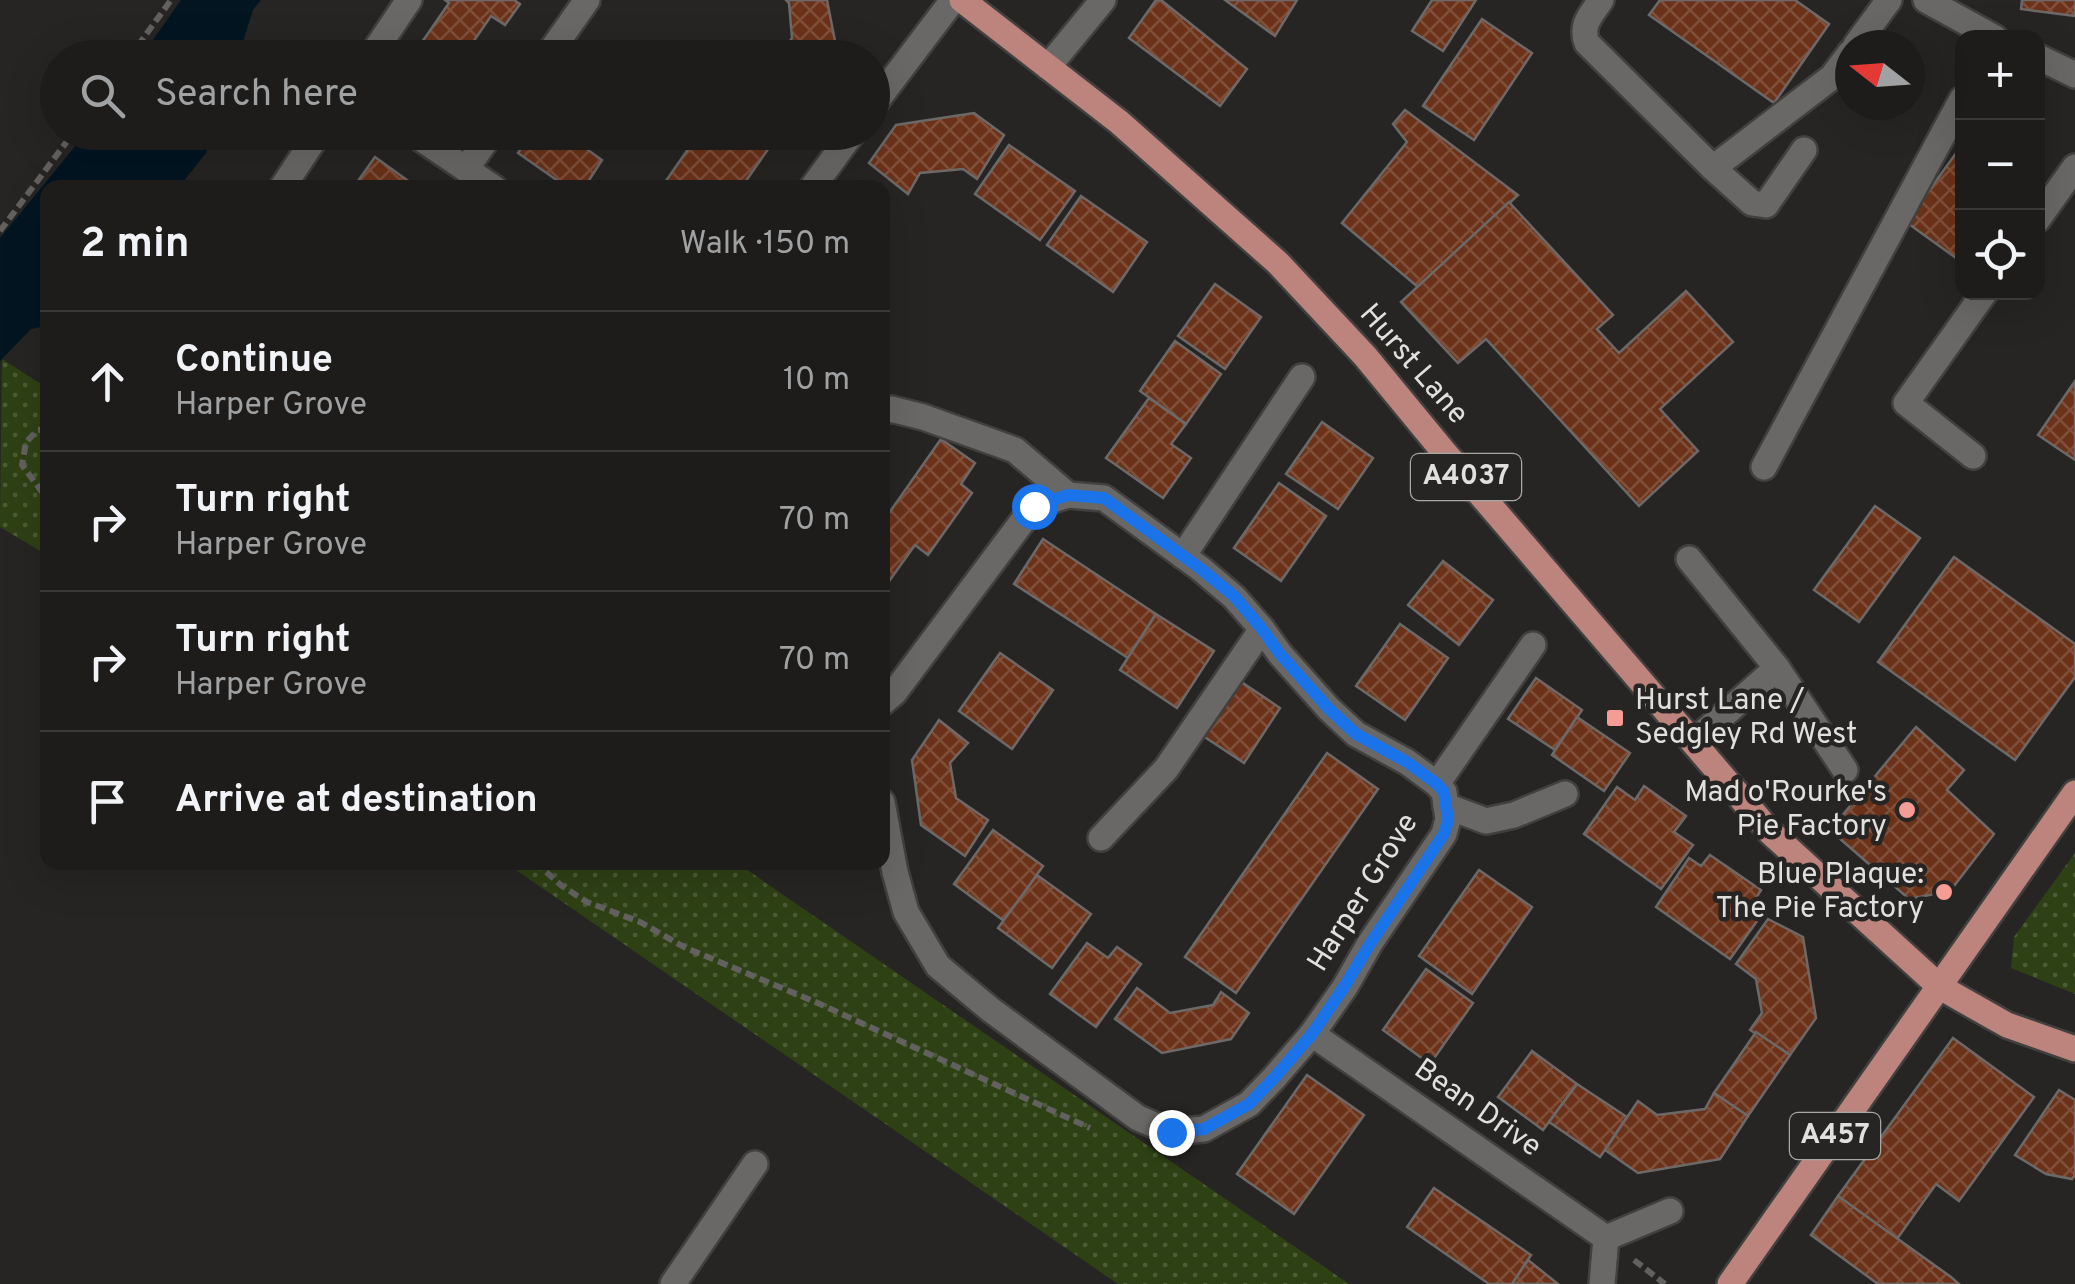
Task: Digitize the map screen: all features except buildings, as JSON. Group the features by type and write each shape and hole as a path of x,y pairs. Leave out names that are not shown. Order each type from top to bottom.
{"main road":[{"name":"Hurst Lane","path":"962,0 1118,122 1278,263 1366,356 1771,833 1940,987"},
{"name":"A457","path":"1730,1284 2075,793"},
{"name":"A4037","path":"1940,987 2007,1025 2075,1049"}],"street":[{"path":"382,40 408,0"},
{"path":"559,40 588,0"},
{"path":"890,84 954,0"},
{"path":"1048,67 1103,0"},
{"path":"1601,0 1585,24 1586,43 1752,203 1766,205 1804,150"},
{"path":"1867,30 1889,0"},
{"path":"1926,0 1980,30"},
{"path":"2045,61 2075,75"},
{"path":"1713,168 1835,72"},
{"path":"1764,468 1955,112"},
{"path":"287,180 307,150"},
{"path":"438,150 482,180"},
{"path":"466,169 479,150"},
{"path":"818,180 840,150"},
{"path":"2044,210 2075,167"},
{"path":"1973,456 1906,403 1979,300"},
{"path":"1182,556 1302,377"},
{"path":"890,409 1015,450 1068,495"},
{"path":"890,696 1034,506 1068,495"},
{"name":"Harper Grove","path":"890,845 906,912 938,966 990,1010 1120,1106 1171,1132 1204,1129 1249,1104 1312,1034 1444,834 1448,820 1441,795 1407,762 1356,734 1329,709 1234,596 1104,498 1068,495"},
{"path":"1688,558 1777,668 1845,770"},
{"path":"1101,838 1166,769 1262,629"},
{"path":"1533,645 1441,795 1486,820 1514,815 1565,794"},
{"path":"1693,742 1777,668"},
{"name":"Bean Drive","path":"1312,1034 1606,1238"},
{"path":"673,1284 755,1164"},
{"path":"1602,1284 1606,1238 1670,1211"}],"path":[{"path":"142,40 171,0"},
{"path":"0,231 61,150"},
{"path":"40,430 26,442 22,465 40,489"},
{"path":"544,870 587,902 640,922 684,947 838,1012 1107,1136 1120,1106"}],"green space":[{"path":"2,359 40,383 40,551 0,527"},
{"path":"2075,853 2075,994 2011,968 2014,937"},
{"path":"516,870 747,870 1349,1284 1118,1284"}],"water":[{"path":"181,0 261,0 253,10 243,40 153,40"},
{"path":"72,150 207,150 185,180 48,180"},
{"path":"40,189 40,327 31,329 0,361 0,238"}],"place":[{"name":"Hurst Lane / Sedgley Rd West","path":"1615,718"},
{"name":"Mad o'Rourke's Pie Factory","path":"1907,810"},
{"name":"Blue Plaque: The Pie Factory","path":"1944,892"}],"route":[{"path":"1034,506 1068,495 1104,498 1234,596 1280,654 1356,734 1407,762 1444,792 1448,820 1444,834 1312,1034 1249,1104 1204,1129 1171,1132"}]}
